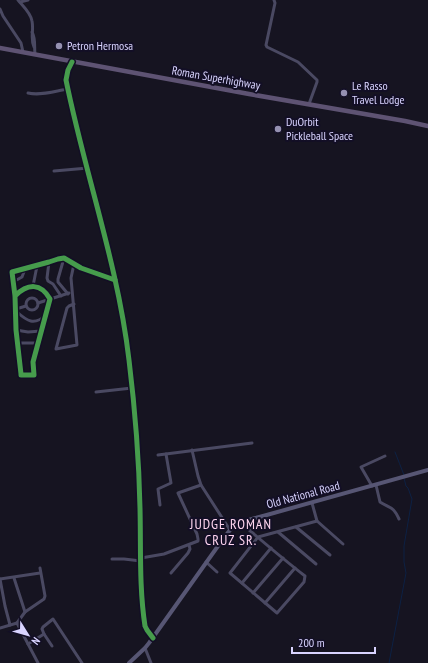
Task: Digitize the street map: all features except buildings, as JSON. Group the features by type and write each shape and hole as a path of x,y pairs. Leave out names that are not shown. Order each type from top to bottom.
{"main road":[{"name":"Roman Superhighway","path":"0,48 428,126"},
{"name":"Old National Road","path":"129,663 145,648 230,530 241,523 263,516 428,470"}],"street":[{"path":"19,1 28,0"},
{"path":"274,0 275,3 266,45 267,47 298,62 317,80 309,104"},
{"path":"19,1 29,13 32,20 32,36 35,54"},
{"path":"0,9 21,43 23,52"},
{"path":"72,62 66,80 68,90 125,326 137,434 142,600 147,630 152,638"},
{"path":"28,93 36,94 68,90"},
{"path":"54,171 88,168"},
{"path":"15,296 25,289 33,286 43,289 50,299 33,362 34,375 20,374 12,272 64,258 81,268 115,280"},
{"path":"64,258 58,282 68,294"},
{"path":"49,262 48,281 53,284 61,296"},
{"path":"74,264 71,278 73,292 74,304 77,345 56,349 67,308 74,304"},
{"path":"33,286 37,266"},
{"path":"13,282 22,277 25,269"},
{"path":"26,306 32,310 37,307 38,303 73,292"},
{"path":"26,306 26,302 30,298 36,300 38,303"},
{"path":"16,310 26,306"},
{"path":"16,310 28,321 42,318 47,314"},
{"path":"16,330 28,332 41,331"},
{"path":"18,343 39,343"},
{"path":"96,392 132,388"},
{"path":"158,455 252,443"},
{"path":"192,450 201,485 230,530"},
{"path":"160,505 158,489 171,483 166,454"},
{"path":"385,456 361,467 374,485 380,502 395,510 399,519"},
{"path":"112,559 141,559 164,554 198,541 178,493 201,485"},
{"path":"312,503 317,521 343,544"},
{"path":"241,523 258,537 295,568 305,576 304,582 277,613 230,573 258,537 317,521"},
{"path":"296,527 330,555"},
{"path":"278,532 316,564"},
{"path":"171,573 188,553 190,549 189,545"},
{"path":"242,583 271,548"},
{"path":"253,593 283,558"},
{"path":"206,562 217,572"},
{"path":"0,628 17,623 25,612 44,599 40,568"},
{"path":"265,603 295,568"},
{"path":"10,625 0,579 40,574"},
{"path":"14,578 25,612"},
{"path":"52,646 42,629 53,619 82,663"},
{"path":"17,623 38,663"},
{"path":"28,644 44,634"},
{"path":"145,648 151,663"}],"waterway":[{"path":"395,452 404,475"},
{"path":"389,663 406,573 404,546 412,499 404,478"}],"cycle path":[{"path":"72,62 68,70 66,80 117,289 129,360 139,471 143,611 145,626 153,638"},
{"path":"15,296 29,287 34,287 43,290 50,299 33,362 34,375 21,375 12,272 64,258 81,268 115,280"}],"place":[{"name":"Petron Hermosa","path":"59,46"},
{"name":"Le Rasso Travel Lodge","path":"344,93"},
{"name":"DuOrbit Pickleball Space","path":"278,129"}],"district":[{"name":"JUDGE ROMAN CRUZ SR.","path":"231,532"}]}
